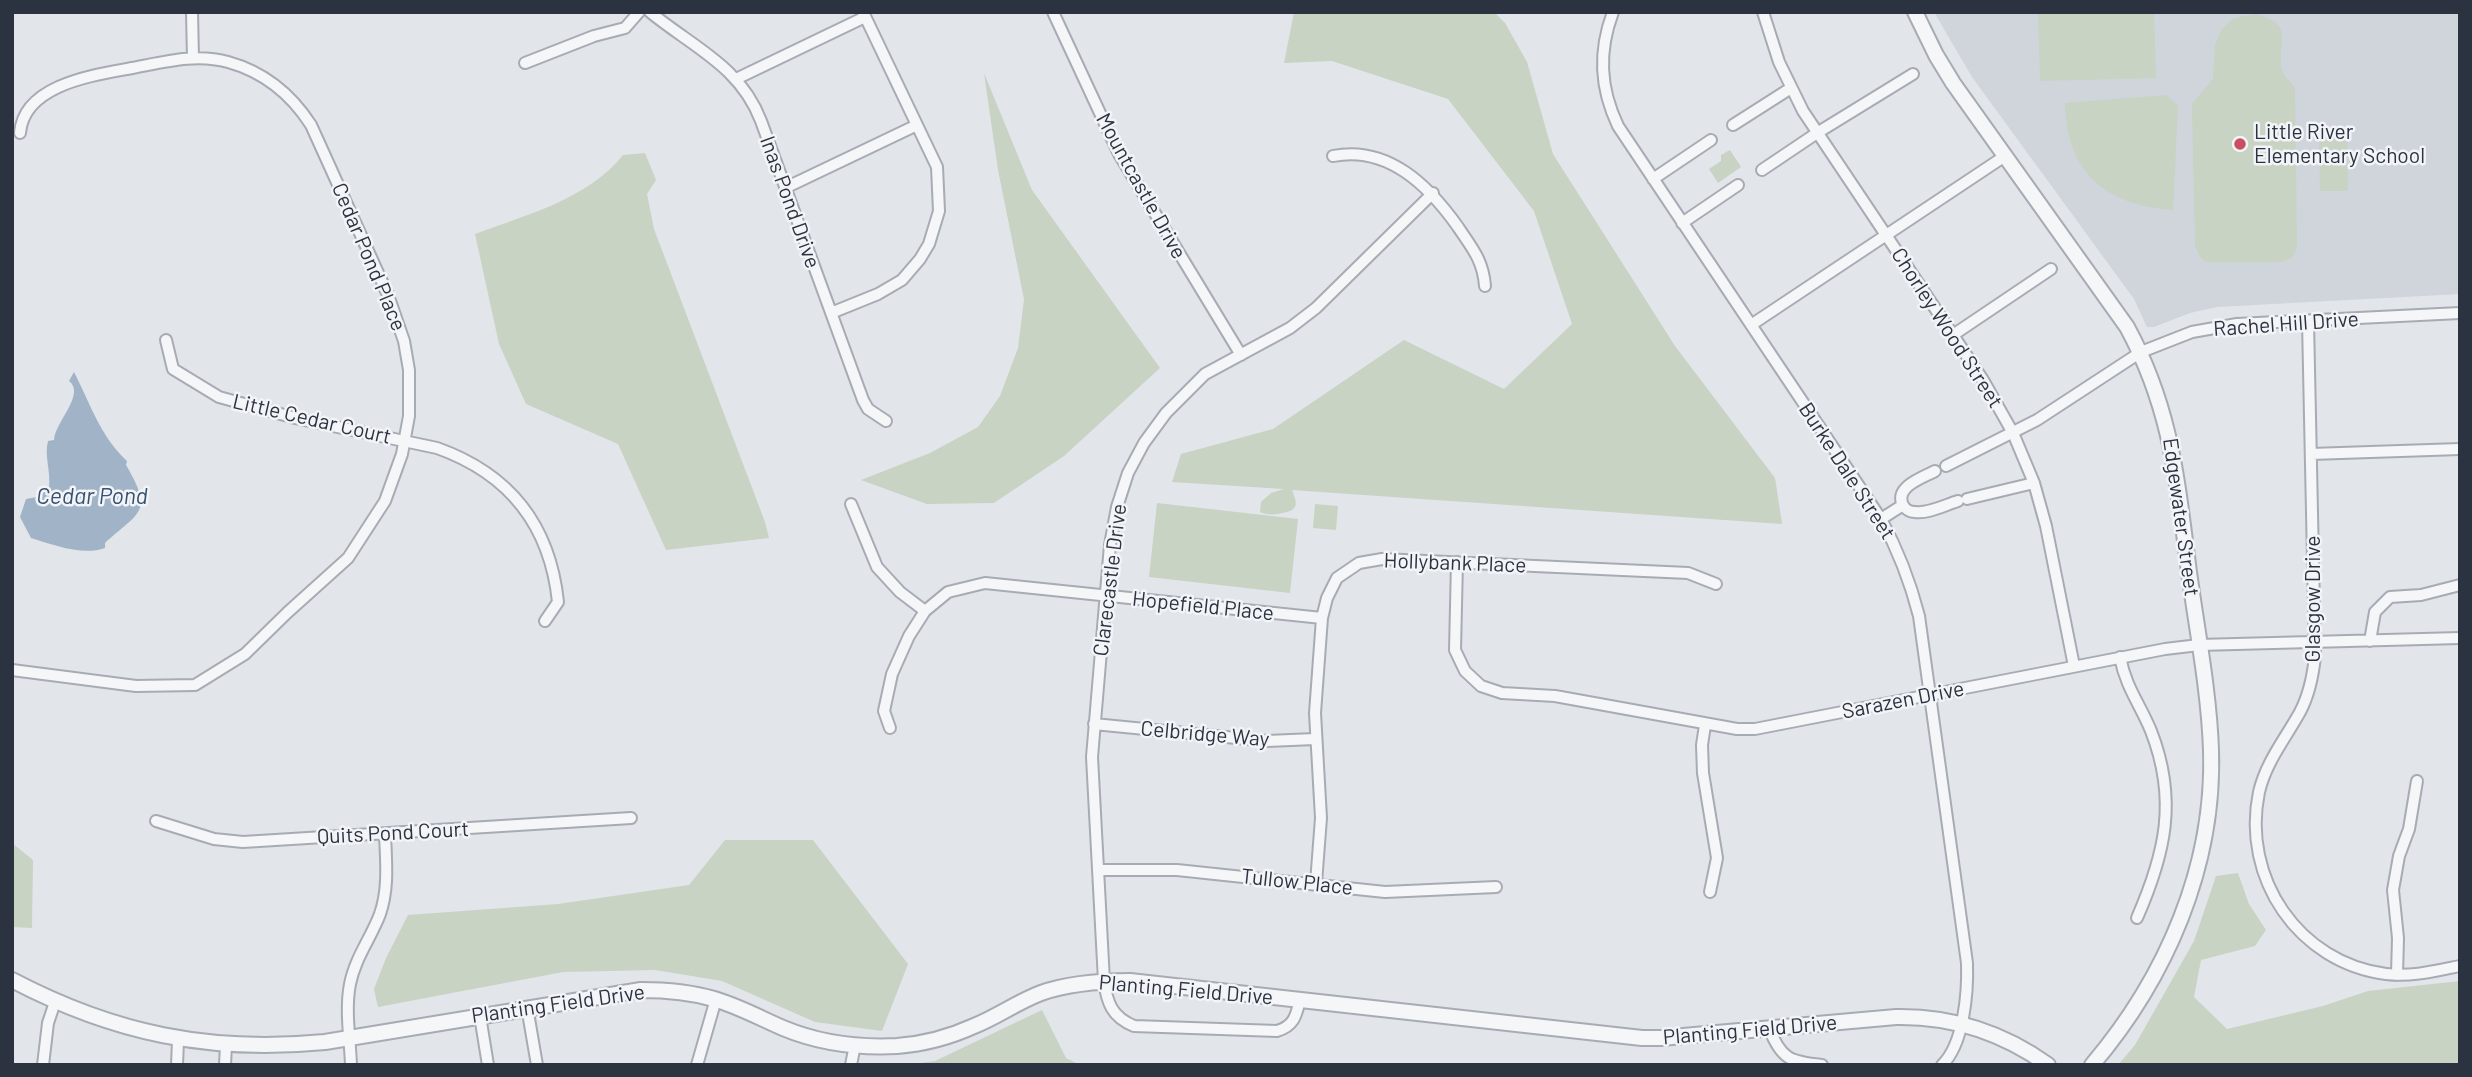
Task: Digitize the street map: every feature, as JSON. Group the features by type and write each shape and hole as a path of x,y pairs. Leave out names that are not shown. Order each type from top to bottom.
{"street":[{"path":"192,12 193,58"},
{"path":"525,63 594,36 625,28 639,12"},
{"name":"Inas Pond Drive","path":"650,12 745,88 755,107 863,400 868,409 886,421"},
{"name":"Mountcastle Drive","path":"1052,12 1119,154 1241,355"},
{"name":"Burke Dale Street","path":"1613,12 1602,57 1605,92 1618,126 1881,519 1913,591 1967,963 1966,999 1961,1023 1953,1051 1942,1065"},
{"name":"Chorley Wood Street","path":"1763,12 1779,62 1817,133 1953,335 2013,433 2034,483 2046,526 2074,666"},
{"name":"Edgewater Street","path":"1915,12 1953,83 2112,303 2141,352 2160,401 2172,447 2209,714 2210,789 2203,844 2186,906 2155,977 2112,1041 2092,1065"},
{"path":"736,79 864,15 937,167 939,211 929,244 920,259 902,280 878,294 831,313"},
{"name":"Cedar Pond Place","path":"12,670 136,686 195,685 245,654 348,558 385,501 395,478 405,441 410,396 409,370 397,317 311,125 289,96 259,74 225,61 193,58 89,76 71,81 38,100 21,122 20,133"},
{"path":"1762,170 1913,74"},
{"path":"1733,125 1791,88"},
{"path":"785,188 917,125"},
{"path":"1653,179 1711,140"},
{"path":"1333,156 1359,153 1385,162 1405,171 1433,193 1482,261 1485,286"},
{"path":"1752,325 2005,156"},
{"path":"1682,223 1738,186"},
{"name":"Clarecastle Drive","path":"1300,1000 1292,1024 1277,1031 1140,1026 1124,1022 1110,1008 1104,981 1092,757 1110,545 1117,506 1128,473 1144,443 1166,413 1205,374 1290,328 1315,308 1433,193"},
{"path":"1953,335 2051,269"},
{"name":"Rachel Hill Drive","path":"1903,505 1901,498 1907,487 2037,420 2141,352 2174,337 2210,328 2460,313"},
{"name":"Glasgow Drive","path":"2308,321 2315,643 2313,671 2306,699 2272,758 2260,789 2255,825 2260,862 2267,884 2279,907 2311,942 2330,955 2373,972 2397,975 2428,973 2460,966"},
{"name":"Little Cedar Court","path":"166,340 173,369 219,397 295,418 437,448 475,464 492,475 523,507 545,545 558,602 545,621"},
{"path":"2311,454 2460,449"},
{"path":"1881,519 1903,505 1908,511 1920,512 2034,483"},
{"path":"851,504 877,567 900,592 925,611"},
{"name":"Hollybank Place","path":"1316,883 1321,818 1315,695 1322,618 1327,598 1337,578 1359,563 1382,559 1688,573 1716,584"},
{"name":"Sarazen Drive","path":"1457,562 1455,650 1465,671 1481,686 1503,693 1555,696 1737,729 1755,729 2120,657 2199,645 2460,638"},
{"name":"Hopefield Place","path":"890,728 884,711 892,674 909,636 925,611 948,592 985,583 1322,618"},
{"path":"2370,641 2375,612 2390,597 2421,595 2460,585"},
{"path":"2120,657 2127,684 2151,730 2164,782 2166,811 2162,848 2152,883 2137,918"},
{"name":"Celbridge Way","path":"1094,724 1267,741 1315,738"},
{"path":"1705,725 1702,759 1717,858 1710,892"},
{"path":"2397,975 2395,873 2409,829 2417,781"},
{"name":"Quits Pond Court","path":"156,821 214,839 236,842 632,818"},
{"path":"351,1065 348,1006 352,973 374,928 383,900 386,879 385,834"},
{"name":"Tullow Place","path":"1098,870 1177,870 1385,892 1496,887"},
{"name":"Planting Field Drive","path":"12,980 55,1002 112,1024 178,1040 226,1045 291,1045 350,1038 641,990 684,992 716,999 803,1035 855,1045 898,1046 950,1035 1042,993 1065,986 1130,981 1642,1038 1896,1017 1933,1018 1961,1023 2007,1040 2048,1065"},
{"path":"697,1065 716,999"},
{"path":"43,1065 48,1023 55,1002"},
{"path":"527,1007 537,1065"},
{"path":"480,1016 488,1065"},
{"path":"1769,1028 1776,1046 1791,1060 1822,1065"},
{"path":"177,1065 178,1040"},
{"path":"225,1065 226,1045"},
{"path":"851,1065 855,1045"}],"shaded area":[{"name":"Little River Elementary School","path":"1934,12 2460,12 2460,294 2217,307 2147,327 2134,299 1972,77"}],"green space":[{"path":"1294,12 1494,12 1505,23 1527,62 1553,154 1675,346 1775,478 1782,524 1292,490 1296,502 1294,508 1288,512 1271,514 1260,512 1261,502 1271,493 1284,489 1172,482 1181,454 1273,429 1404,340 1504,389 1572,324 1534,211 1448,99 1332,61 1284,63"},
{"path":"2038,12 2154,12 2156,78 2040,81"},
{"path":"2256,14 2269,18 2281,30 2283,72 2295,90 2297,246 2292,257 2282,262 2206,262 2195,246 2192,104 2213,79 2215,44 2222,29 2234,18"},
{"path":"984,73 1032,190 1160,368 1064,456 994,503 927,504 861,480 930,453 978,427 1000,396 1018,348 1024,299 998,170"},
{"path":"2167,95 2178,106 2173,210 2128,201 2094,181 2073,149 2067,127 2065,103"},
{"path":"2319,135 2347,135 2348,191 2320,191"},
{"path":"1730,150 1741,167 1718,183 1709,169 1721,161 1721,155"},
{"path":"645,153 656,180 647,194 654,229 769,538 666,550 618,444 526,404 499,344 475,234 555,204 574,194 609,170 623,155"},
{"path":"1157,503 1298,519 1290,593 1149,577"},
{"path":"1315,504 1338,506 1336,530 1313,528"},
{"path":"725,840 813,840 908,964 882,1031 815,1022 722,981 655,970 563,972 378,1007 374,989 408,915 558,904 689,885"},
{"path":"12,843 33,860 32,928 12,927"},
{"path":"2238,873 2249,904 2266,930 2255,946 2201,960 2194,997 2227,1029 2323,1006 2368,991 2460,981 2460,1065 2118,1065 2135,1045 2194,941 2216,876"},
{"path":"1042,1010 1066,1058 1080,1065 905,1065 935,1061"}],"water":[{"name":"Cedar Pond","path":"74,372 96,419 127,461 126,465 135,481 141,502 134,517 105,543 105,548 87,551 68,549 31,538 20,517 26,499 37,497 49,488 48,441 54,440 72,401 74,393 69,381"}],"place":[{"name":"Little River Elementary School","path":"2240,144"}]}
